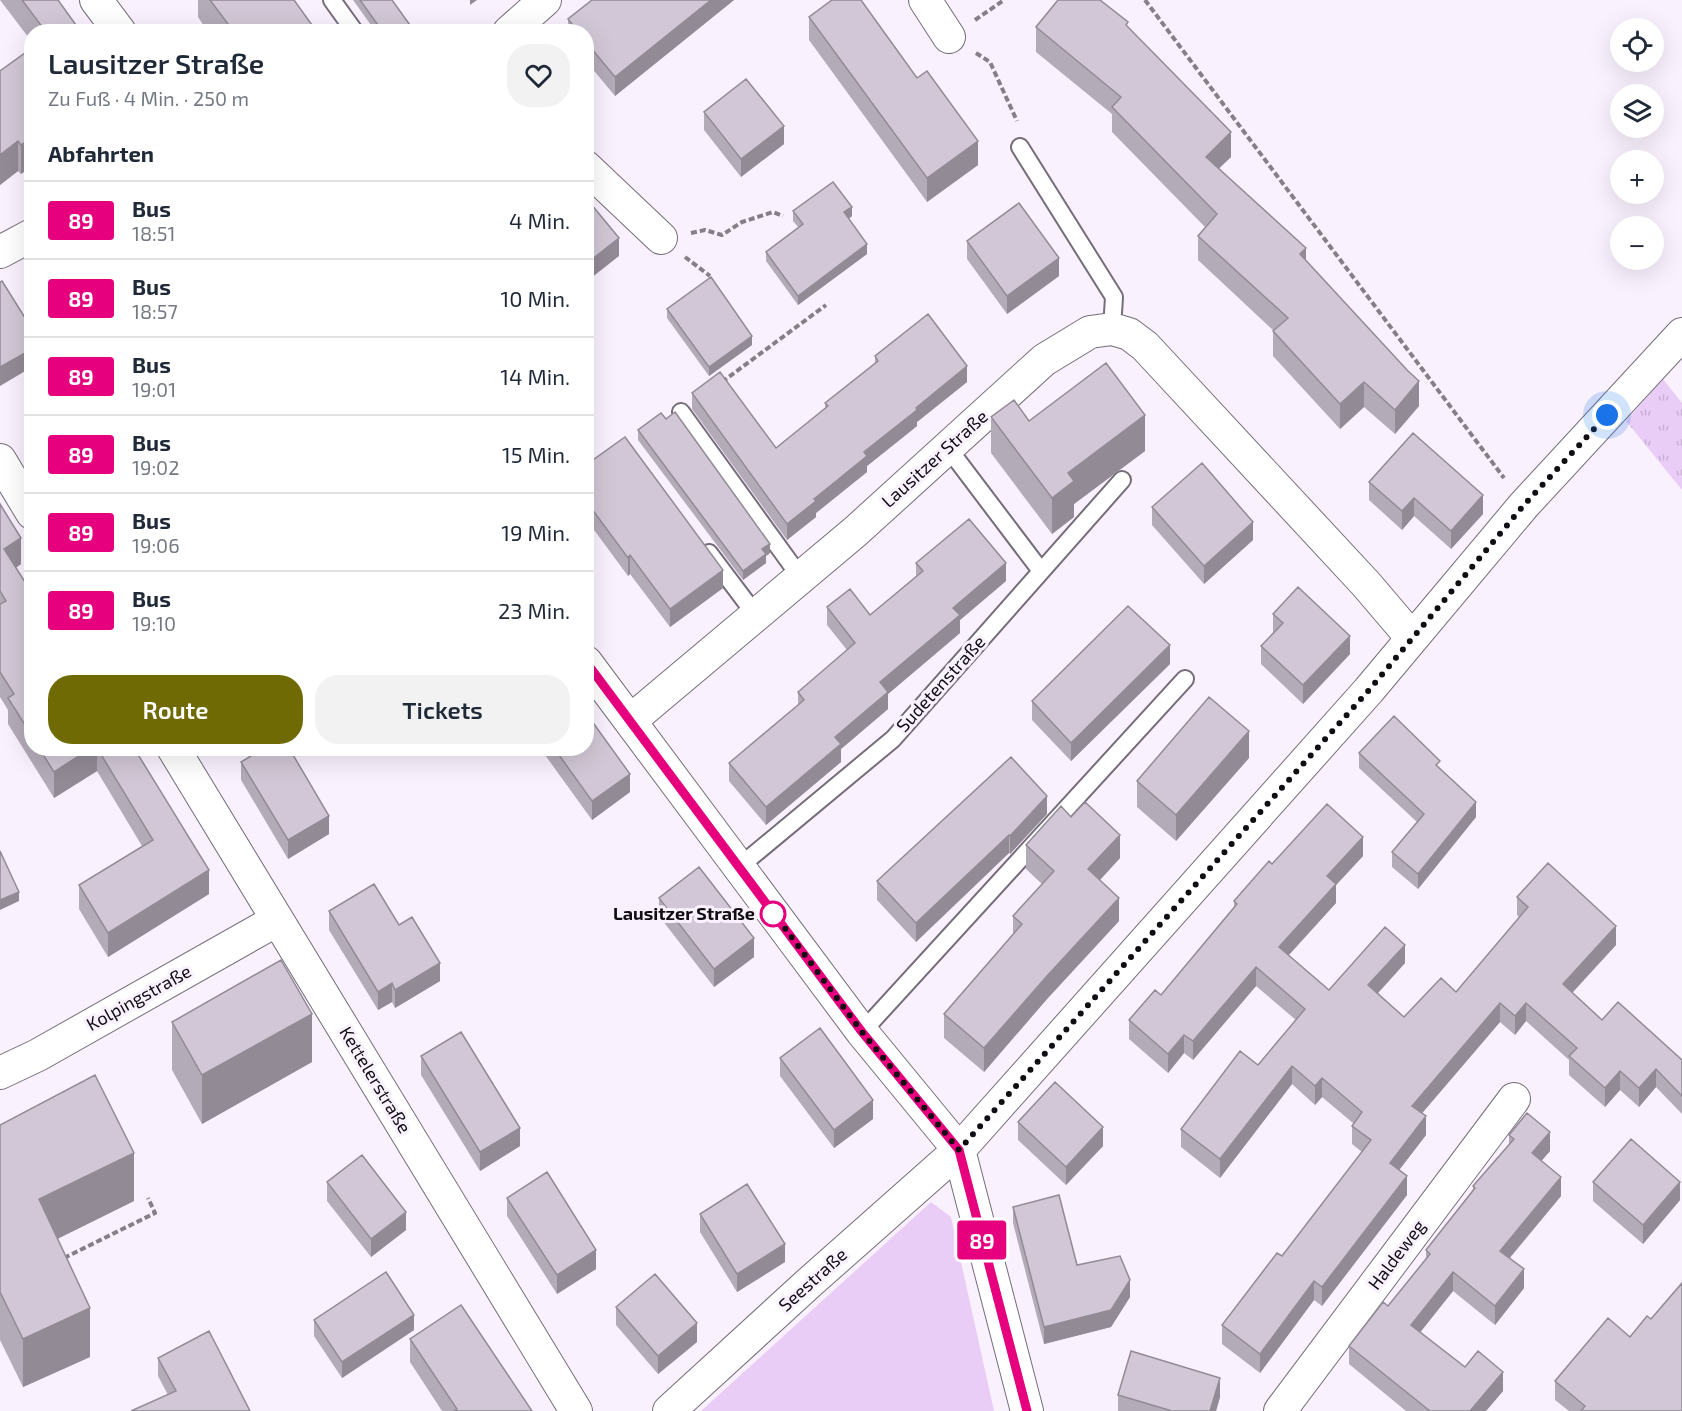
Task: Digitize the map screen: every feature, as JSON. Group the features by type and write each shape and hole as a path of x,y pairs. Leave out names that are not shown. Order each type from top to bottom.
{"street":[{"path":"96,0 114,24"},
{"path":"518,24 545,0"},
{"path":"925,0 949,37"},
{"path":"594,175 661,238"},
{"path":"0,252 24,239"},
{"path":"1112,329 1129,334 1145,346 1366,584 1412,638"},
{"name":"Lausitzer Straße","path":"630,721 755,614 801,578 1044,360 1090,332 1112,329"},
{"name":"Seestraße","path":"669,1411 959,1150 1369,690 1524,505 1682,334"},
{"path":"0,460 24,500"},
{"path":"594,673 862,1032 959,1150 1027,1411"},
{"name":"Kettelerstraße","path":"178,756 576,1411"},
{"name":"Kolpingstraße","path":"0,1073 38,1055 277,920"},
{"name":"Haldeweg","path":"1280,1411 1514,1099"}],"lane":[{"path":"332,0 349,24"},
{"path":"1020,147 1114,297 1112,329"},
{"path":"681,412 801,578"},
{"path":"948,448 1041,571"},
{"name":"Sudetenstraße","path":"739,867 893,739 1122,480"},
{"path":"698,537 755,614"},
{"path":"862,1032 1185,679"}],"path":[{"path":"1145,0 1524,505"},
{"path":"949,37 990,62 1019,125 1020,147"},
{"path":"661,238 705,230 722,235 742,222 773,212 783,216"},
{"path":"681,412 826,305"},
{"path":"60,1260 155,1214 148,1198"}],"green space":[{"path":"1663,379 1682,403 1682,490 1626,421"},
{"path":"931,1202 951,1217 994,1411 701,1411"}],"building":[{"path":"22,0 58,0 75,24 40,24"},
{"path":"210,0 294,0 311,24 228,24"},
{"path":"360,0 392,0 409,24 377,24"},
{"path":"592,0 711,0 615,77 594,52 594,24 572,24 568,19"},
{"path":"832,0 861,0 917,78 927,71 978,141 927,178 809,17"},
{"path":"1058,0 1100,0 1128,22 1126,25 1231,132 1206,157 1306,248 1300,254 1419,381 1395,410 1364,382 1340,404 1273,331 1288,318 1198,236 1217,214 1112,107 1121,97 1036,27"},
{"path":"24,54 24,143 21,145 18,141 0,155 0,71"},
{"path":"746,79 784,126 741,159 704,112"},
{"path":"833,182 852,207 844,212 867,244 798,296 766,252 803,224 793,211"},
{"path":"1019,203 1059,258 1007,296 967,241"},
{"path":"594,208 619,238 594,258"},
{"path":"711,277 752,336 709,367 667,309"},
{"path":"2,281 24,316 24,354 0,367 0,282"},
{"path":"928,314 967,366 864,452 867,456 787,524 692,393 720,372 776,448 828,406 825,403 878,361 875,356"},
{"path":"1106,363 1145,415 1068,473 1074,481 1052,498 991,417 1014,400 1029,421"},
{"path":"675,412 770,544 762,549 766,554 743,571 638,430 661,413 666,419"},
{"path":"1413,433 1483,495 1451,531 1414,498 1402,511 1369,482"},
{"path":"625,437 723,570 670,609 594,512 594,459"},
{"path":"1202,463 1253,522 1204,566 1152,507"},
{"path":"0,504 21,538 4,549 24,580 24,723 8,698 14,694 0,672 0,604 6,601 0,591"},
{"path":"969,519 1006,563 953,608 960,615 880,682 888,692 835,737 841,744 766,807 729,763 804,700 798,692 855,643 827,607 850,589 870,615 923,571 916,563"},
{"path":"1298,587 1350,636 1303,685 1261,646 1283,623 1273,614"},
{"path":"1128,606 1170,645 1071,743 1032,701"},
{"path":"1209,697 1249,731 1176,815 1137,781"},
{"path":"1394,716 1440,761 1436,765 1476,802 1418,874 1392,852 1424,814 1359,753"},
{"path":"594,724 630,774 592,801 560,756 594,756"},
{"path":"44,756 79,756 54,772"},
{"path":"102,756 139,756 209,870 108,933 79,885 153,840"},
{"path":"251,756 294,756 329,816 288,840 241,762"},
{"path":"1011,757 1047,796 1010,836 916,923 877,881"},
{"path":"1085,802 1120,835 1088,869 1119,898 984,1048 944,1014 1022,924 1013,916 1054,871 1026,845 1061,806 1071,817"},
{"path":"1327,804 1363,837 1327,876 1336,884 1279,947 1329,990 1385,927 1405,945 1368,985 1404,1017 1441,978 1456,992 1528,907 1517,897 1548,863 1616,926 1563,984 1602,1020 1618,1002 1682,1060 1682,1096 1656,1069 1639,1088 1620,1071 1605,1088 1569,1056 1577,1048 1526,1003 1515,1016 1500,1003 1412,1106 1426,1116 1390,1163 1407,1176 1322,1287 1314,1281 1260,1354 1222,1325 1277,1253 1282,1256 1371,1140 1352,1126 1362,1112 1322,1078 1315,1086 1292,1066 1220,1159 1181,1129 1240,1051 1258,1065 1305,1009 1256,967 1193,1041 1184,1035 1168,1054 1129,1020 1155,990 1161,995 1237,904 1234,901 1269,861 1272,864"},
{"path":"0,851 19,892 0,900"},
{"path":"699,867 754,938 714,969 659,898"},
{"path":"374,884 399,925 412,917 440,963 395,990 392,983 378,992 329,911"},
{"path":"281,960 312,1014 202,1075 172,1022"},
{"path":"820,1028 873,1100 834,1130 780,1058"},
{"path":"461,1032 520,1128 480,1152 421,1056"},
{"path":"95,1075 134,1153 39,1199 90,1308 23,1339 0,1292 0,1125"},
{"path":"1055,1082 1103,1127 1066,1167 1018,1122"},
{"path":"1527,1113 1550,1132 1532,1153 1561,1177 1500,1251 1524,1269 1495,1306 1453,1272 1411,1325 1465,1367 1478,1351 1503,1372 1470,1411 1430,1411 1349,1346 1383,1302 1388,1306 1430,1254 1426,1250 1475,1188 1473,1186 1514,1139 1509,1135"},
{"path":"1631,1139 1680,1182 1643,1225 1593,1182"},
{"path":"362,1155 406,1212 371,1239 327,1182"},
{"path":"547,1172 596,1250 557,1275 507,1198"},
{"path":"747,1184 785,1244 737,1274 700,1214"},
{"path":"1059,1195 1077,1265 1120,1256 1130,1280 1111,1310 1044,1327 1013,1207"},
{"path":"386,1272 414,1315 342,1362 314,1320"},
{"path":"655,1274 697,1323 658,1356 616,1307"},
{"path":"1682,1283 1682,1411 1581,1411 1585,1406 1555,1381 1608,1318 1630,1337 1647,1316 1651,1319"},
{"path":"461,1305 532,1411 454,1411 457,1409 410,1339"},
{"path":"209,1331 250,1411 131,1411 176,1391 158,1358"},
{"path":"1131,1351 1220,1378 1210,1411 1172,1411 1118,1395"}],"bus line":[{"name":"89","path":"594,673 862,1032 959,1150 1027,1411"}],"place":[{"name":"Lausitzer Straße","path":"773,914"}],"route":[{"path":"773,914 770,908 862,1032 959,1150 1369,690 1524,505 1607,415"}]}
